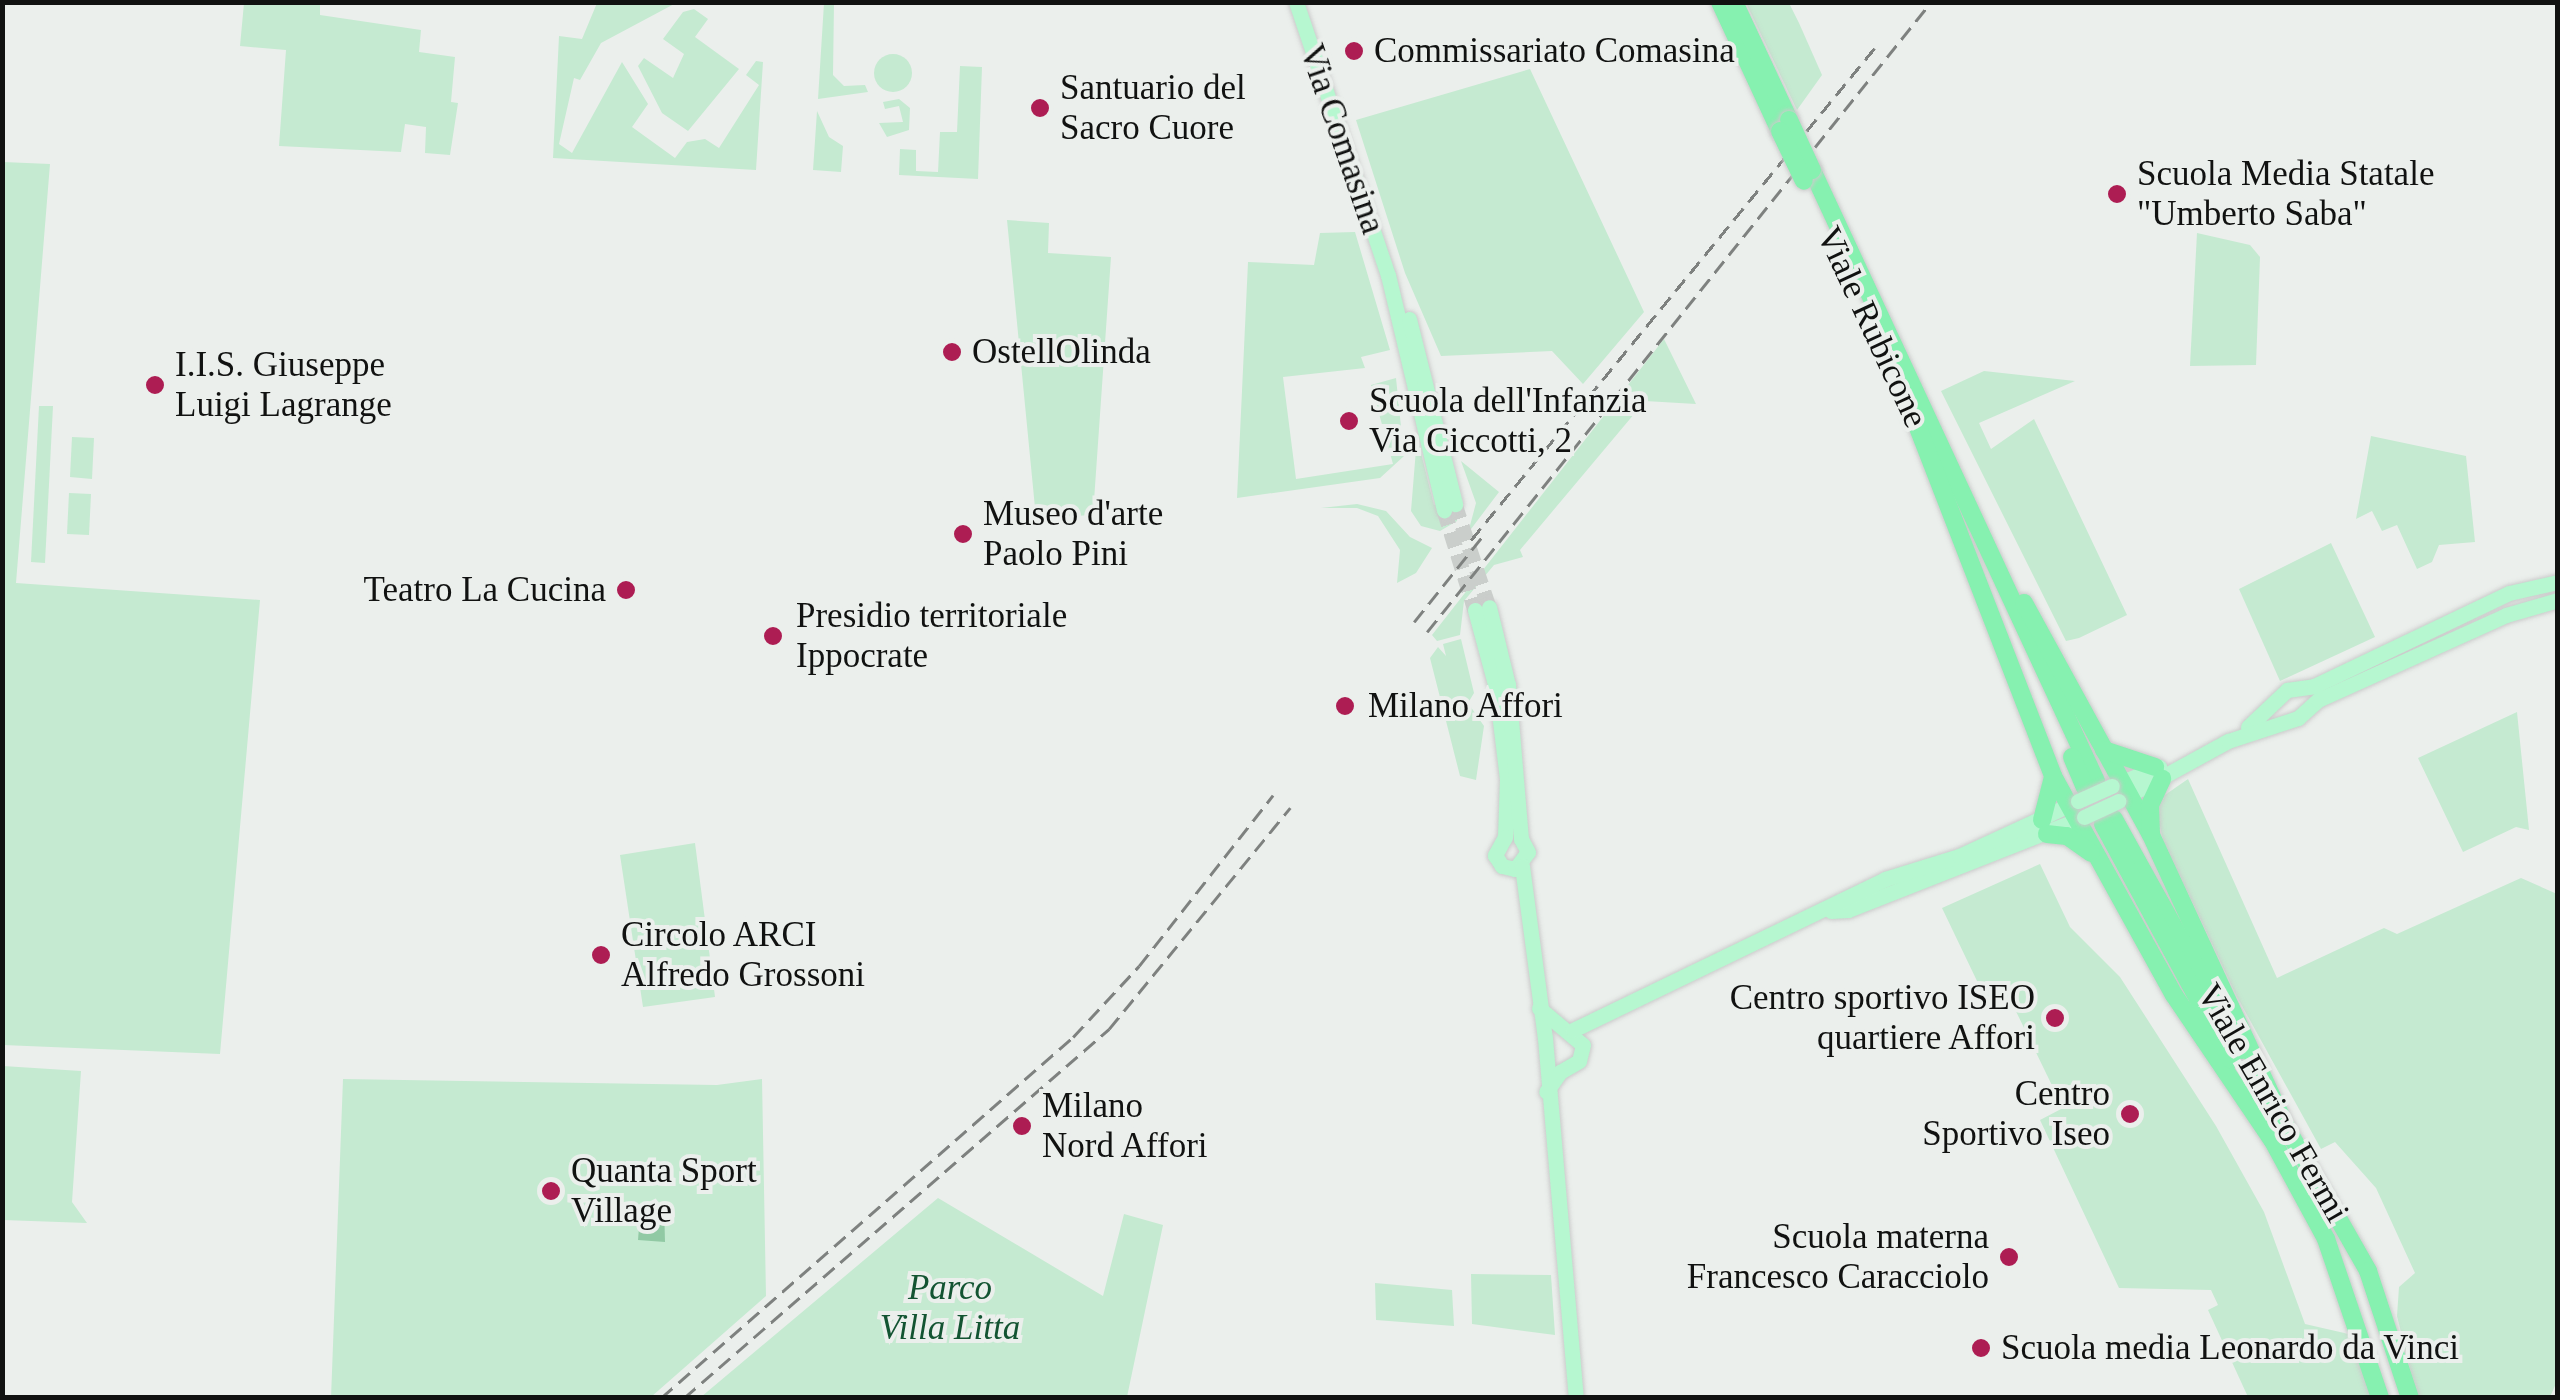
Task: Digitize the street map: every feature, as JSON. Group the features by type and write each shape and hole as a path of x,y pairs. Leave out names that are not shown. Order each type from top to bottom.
{"highway":[{"name":"Viale Rubicone","path":"1720,2 1784,125 1988,548 2028,649"},
{"name":"Viale Rubicone","path":"1734,2 1784,125"},
{"name":"Viale Rubicone","path":"1808,176 1910,408 2028,649"},
{"path":"1910,408 2053,776 2045,827 2067,836 2094,855 2174,994 2280,1135"},
{"path":"1988,548 2055,653 2104,750 2094,797 2094,855"},
{"path":"2028,649 2094,797"},
{"path":"2104,750 2159,773 2150,805 2151,835 2280,1135"},
{"path":"2053,776 2094,797 2151,835"},
{"name":"Viale Enrico Fermi","path":"2108,821 2280,1135 2368,1271 2410,1398"},
{"name":"Viale Enrico Fermi","path":"2280,1135 2326,1239 2380,1398"}],"main road":[{"name":"Via Comasina","path":"1296,2 1388,275 1416,340 1449,507"},
{"path":"2228,741 2277,705 2282,694 2499,596 2558,582"},
{"path":"1576,1398 1546,1092 1548,1062 1564,1034 1831,910 1885,879 2045,827 2094,797 2289,719 2496,619 2558,600"},
{"path":"1482,608 1513,718 1513,838 1528,852 1519,868"},
{"path":"2296,690 2306,697 2307,710"},
{"path":"2277,705 2289,719"},
{"path":"1513,838 1496,846 1497,860 1519,868 1530,894 1540,1008 1582,1056 1546,1092"},
{"path":"1548,1062 1565,1069"}],"green space":[{"path":"244,3 320,3 320,15 421,30 419,52 455,57 451,102 458,103 450,155 425,153 426,127 405,124 401,152 279,146 286,50 240,46"},
{"path":"597,3 676,3 601,43 580,80 574,78 559,144 572,153 622,62 648,104 632,127 675,158 687,142 705,139 719,148 759,85 746,75 756,61 763,62 756,170 553,158 559,36 582,39"},
{"path":"824,3 834,3 833,75 844,86 865,85 868,92 818,99"},
{"path":"1746,3 1789,3 1799,23 1822,75 1797,110"},
{"path":"694,9 708,19 695,37 739,69 688,131 662,113 638,66 644,58 673,78 684,54 663,39 683,12"},
{"path":"893,54 906,60 912,73 906,86 893,92 880,86 874,73 880,60"},
{"path":"960,66 982,67 978,179 899,175 900,149 916,150 916,171 938,172 940,132 957,132"},
{"path":"1530,69 1644,312 1583,384 1552,351 1441,356 1405,273 1356,120"},
{"path":"899,99 910,108 909,130 887,137 879,123 903,122 899,106 885,109 883,102"},
{"path":"817,111 829,137 843,146 841,172 813,170"},
{"path":"3,162 50,164 16,583 260,600 220,1054 3,1045"},
{"path":"1007,220 1049,223 1048,253 1111,257 1093,515 1036,518"},
{"path":"1355,232 1390,350 1361,357 1365,368 1283,377 1296,479 1393,464 1371,385 1396,378 1404,456 1380,478 1237,498 1248,262 1314,265 1320,233"},
{"path":"2197,233 2250,245 2260,257 2256,365 2190,366"},
{"path":"1664,339 1696,404 1645,401 1520,550 1523,557 1494,565 1464,601 1460,635 1437,641 1432,635"},
{"path":"1984,371 2075,381 1979,423 1991,449 2034,419 2127,615 2079,638 2066,641 1941,391"},
{"path":"39,406 53,406 45,563 31,562"},
{"path":"2371,436 2466,456 2475,542 2439,545 2432,562 2417,569 2397,525 2382,531 2372,511 2356,519"},
{"path":"72,437 94,438 92,479 70,477"},
{"path":"1417,437 1434,505 1460,500 1457,521 1440,531 1421,526 1411,511"},
{"path":"1461,461 1499,492 1468,533 1476,503"},
{"path":"69,493 91,494 89,535 67,534"},
{"path":"1357,504 1386,511 1410,537 1432,548 1416,573 1397,583 1400,550 1378,516 1357,508 1321,508"},
{"path":"2331,543 2375,637 2280,681 2239,589"},
{"path":"1461,639 1474,693 1468,703 1484,726 1476,780 1460,776 1430,658 1438,647 1446,656 1443,644"},
{"path":"2517,712 2529,830 2516,827 2463,852 2418,758"},
{"path":"2188,779 2277,978 2384,928 2397,934 2521,878 2557,894 2558,1379 2550,1397 2417,1397 2397,1316 2399,1287 2415,1273 2376,1188 2335,1142 2321,1149 2236,995 2163,840 2157,813 2162,797"},
{"path":"695,843 715,997 643,1007 620,855"},
{"name":"Centro Sportivo Iseo","path":"2040,864 2070,927 2120,977 2216,1126 2264,1212 2305,1324 2353,1335 2371,1397 2248,1397 2208,1310 2218,1305 2211,1290 2119,1288 2040,1120 2063,1108 2009,997 1989,1006 1942,908"},
{"path":"3,1066 81,1071 72,1202 87,1223 3,1220"},
{"name":"Quanta Sport Village","path":"343,1079 717,1085 762,1079 766,1296 651,1397 331,1398"},
{"name":"Parco Villa Litta","path":"938,1198 1103,1296 1124,1214 1163,1225 1127,1397 701,1397"},
{"path":"1471,1274 1551,1275 1555,1335 1472,1324"},
{"path":"1375,1283 1452,1290 1454,1326 1376,1320"}],"shaded area":[{"name":"Quanta Sport Village","path":"641,1203 664,1204 665,1242 638,1240"}],"tunnel":[{"path":"1455,504 1489,607"},
{"path":"1444,510 1475,610"}],"railway":[{"path":"1427,632 1931,2"},
{"path":"1471,540 1877,45"},
{"path":"1414,622 1485,533"},
{"path":"661,1398 1073,1037 1139,966 1273,795"},
{"path":"684,1398 1109,1029 1290,808"}],"place":[{"name":"Commissariato Comasina","path":"1354,51"},
{"name":"Santuario del Sacro Cuore","path":"1040,108"},
{"name":"Scuola Media Statale \"Umberto Saba\"","path":"2117,194"},
{"name":"OstellOlinda","path":"952,352"},
{"name":"I.I.S. Giuseppe Luigi Lagrange","path":"155,385"},
{"name":"Scuola dell'Infanzia Via Ciccotti, 2","path":"1349,421"},
{"name":"Museo d'arte Paolo Pini","path":"963,534"},
{"name":"Teatro La Cucina","path":"626,590"},
{"name":"Presidio territoriale Ippocrate","path":"773,636"},
{"name":"Milano Affori","path":"1345,706"},
{"name":"Circolo ARCI Alfredo Grossoni","path":"601,955"},
{"name":"Centro sportivo ISEO quartiere Affori","path":"2055,1018"},
{"name":"Centro Sportivo Iseo","path":"2130,1114"},
{"name":"Milano Nord Affori","path":"1022,1126"},
{"name":"Quanta Sport Village","path":"551,1191"},
{"name":"Scuola materna Francesco Caracciolo","path":"2009,1257"},
{"name":"Scuola media Leonardo da Vinci","path":"1981,1348"}]}
